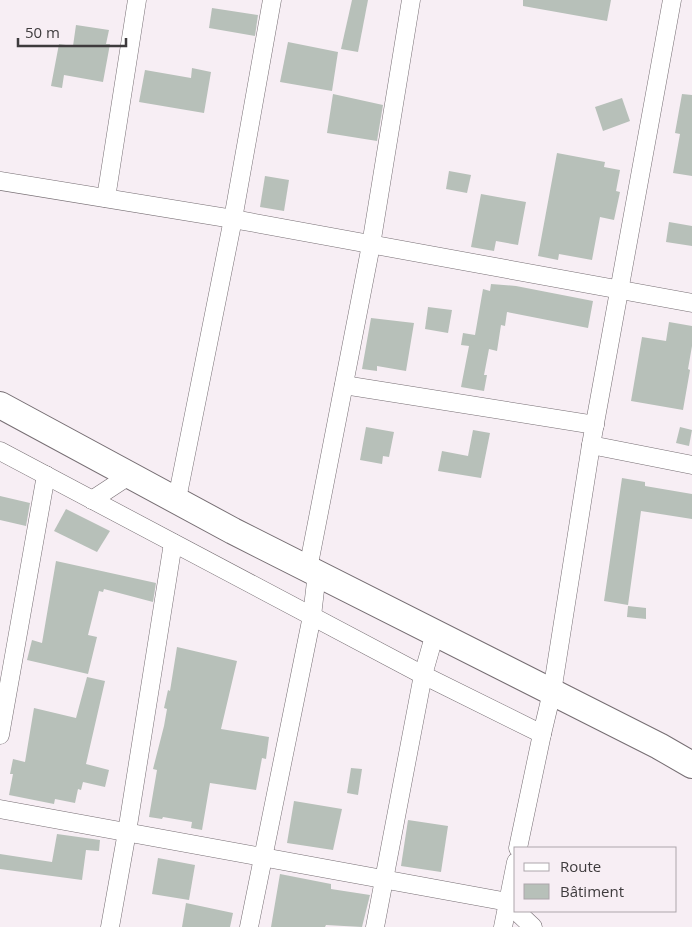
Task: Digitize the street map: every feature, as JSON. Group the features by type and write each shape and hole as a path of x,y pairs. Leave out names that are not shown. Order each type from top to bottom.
{"main road":[{"path":"0,405 177,499 233,531 692,765"}],"street":[{"path":"106,198 136,0"},
{"path":"177,499 232,219 272,0"},
{"path":"249,927 312,616 313,571 411,0"},
{"path":"518,847 552,692 591,445 621,291 672,0"},
{"path":"0,180 232,219 692,303"},
{"path":"344,385 595,425"},
{"path":"591,445 692,465"},
{"path":"0,451 423,675 542,734"},
{"path":"0,735 46,475"},
{"path":"92,500 130,475"},
{"path":"110,927 173,543"},
{"path":"375,927 423,675 435,633"},
{"path":"0,809 383,879 513,908"},
{"path":"503,927 513,908 514,893"},
{"path":"517,912 533,927"}],"building":[{"path":"352,0 368,0 358,52 341,49"},
{"path":"523,0 611,0 607,21 523,6"},
{"path":"212,8 258,15 255,36 209,28"},
{"path":"76,25 109,30 106,44 110,44 103,82 64,75 62,88 51,86 59,44 73,46"},
{"path":"288,42 338,52 332,91 280,82"},
{"path":"192,68 211,72 204,113 139,102 145,70 191,78"},
{"path":"333,94 383,105 377,141 327,133"},
{"path":"682,94 692,95 692,176 673,173 680,134 675,133"},
{"path":"622,98 630,121 603,131 595,107"},
{"path":"557,153 605,162 604,167 620,170 616,191 620,192 614,220 600,217 592,260 559,254 558,260 538,256"},
{"path":"449,171 471,175 467,193 446,189"},
{"path":"265,176 289,180 284,211 260,207"},
{"path":"481,194 526,202 518,245 496,241 494,251 471,247"},
{"path":"669,222 692,226 692,246 666,242"},
{"path":"491,284 516,286 593,301 588,328 507,312 505,326 501,325 497,351 489,349 484,375 487,375 484,391 461,387 469,346 461,345 463,333 475,335 483,289 490,291"},
{"path":"428,307 452,310 448,333 425,329"},
{"path":"371,318 414,323 406,371 377,366 377,371 362,369"},
{"path":"669,322 692,326 692,346 688,369 690,370 683,410 631,401 642,337 666,341"},
{"path":"366,427 394,432 389,457 383,456 382,464 360,460"},
{"path":"680,427 692,430 689,446 676,443"},
{"path":"473,430 490,433 481,478 438,471 442,451 468,456"},
{"path":"622,478 645,482 645,486 692,494 692,519 641,511 628,605 604,601"},
{"path":"0,496 30,503 26,526 0,520"},
{"path":"66,509 110,531 97,552 54,531"},
{"path":"56,561 156,583 153,602 104,589 103,592 99,591 88,635 97,637 88,674 27,660 32,640 42,643"},
{"path":"628,606 646,608 646,619 627,617"},
{"path":"177,647 237,661 221,729 269,737 266,759 262,758 256,790 210,783 202,830 191,828 192,822 163,817 162,819 149,817 157,770 153,769 164,726 167,709 164,708 168,690 170,691"},
{"path":"87,677 105,681 86,764 109,770 105,787 83,782 81,790 78,789 75,803 55,799 54,804 9,795 13,774 10,774 13,759 25,762 34,708 76,718"},
{"path":"351,768 362,769 358,795 347,793"},
{"path":"294,801 342,809 333,850 287,843"},
{"path":"408,820 448,826 441,872 401,866"},
{"path":"57,834 100,840 99,851 86,850 82,880 0,869 0,854 52,862"},
{"path":"158,858 195,865 189,900 152,894"},
{"path":"280,874 331,884 331,889 370,895 362,927 326,925 325,927 271,927"},
{"path":"186,903 233,913 230,927 182,927"}]}
